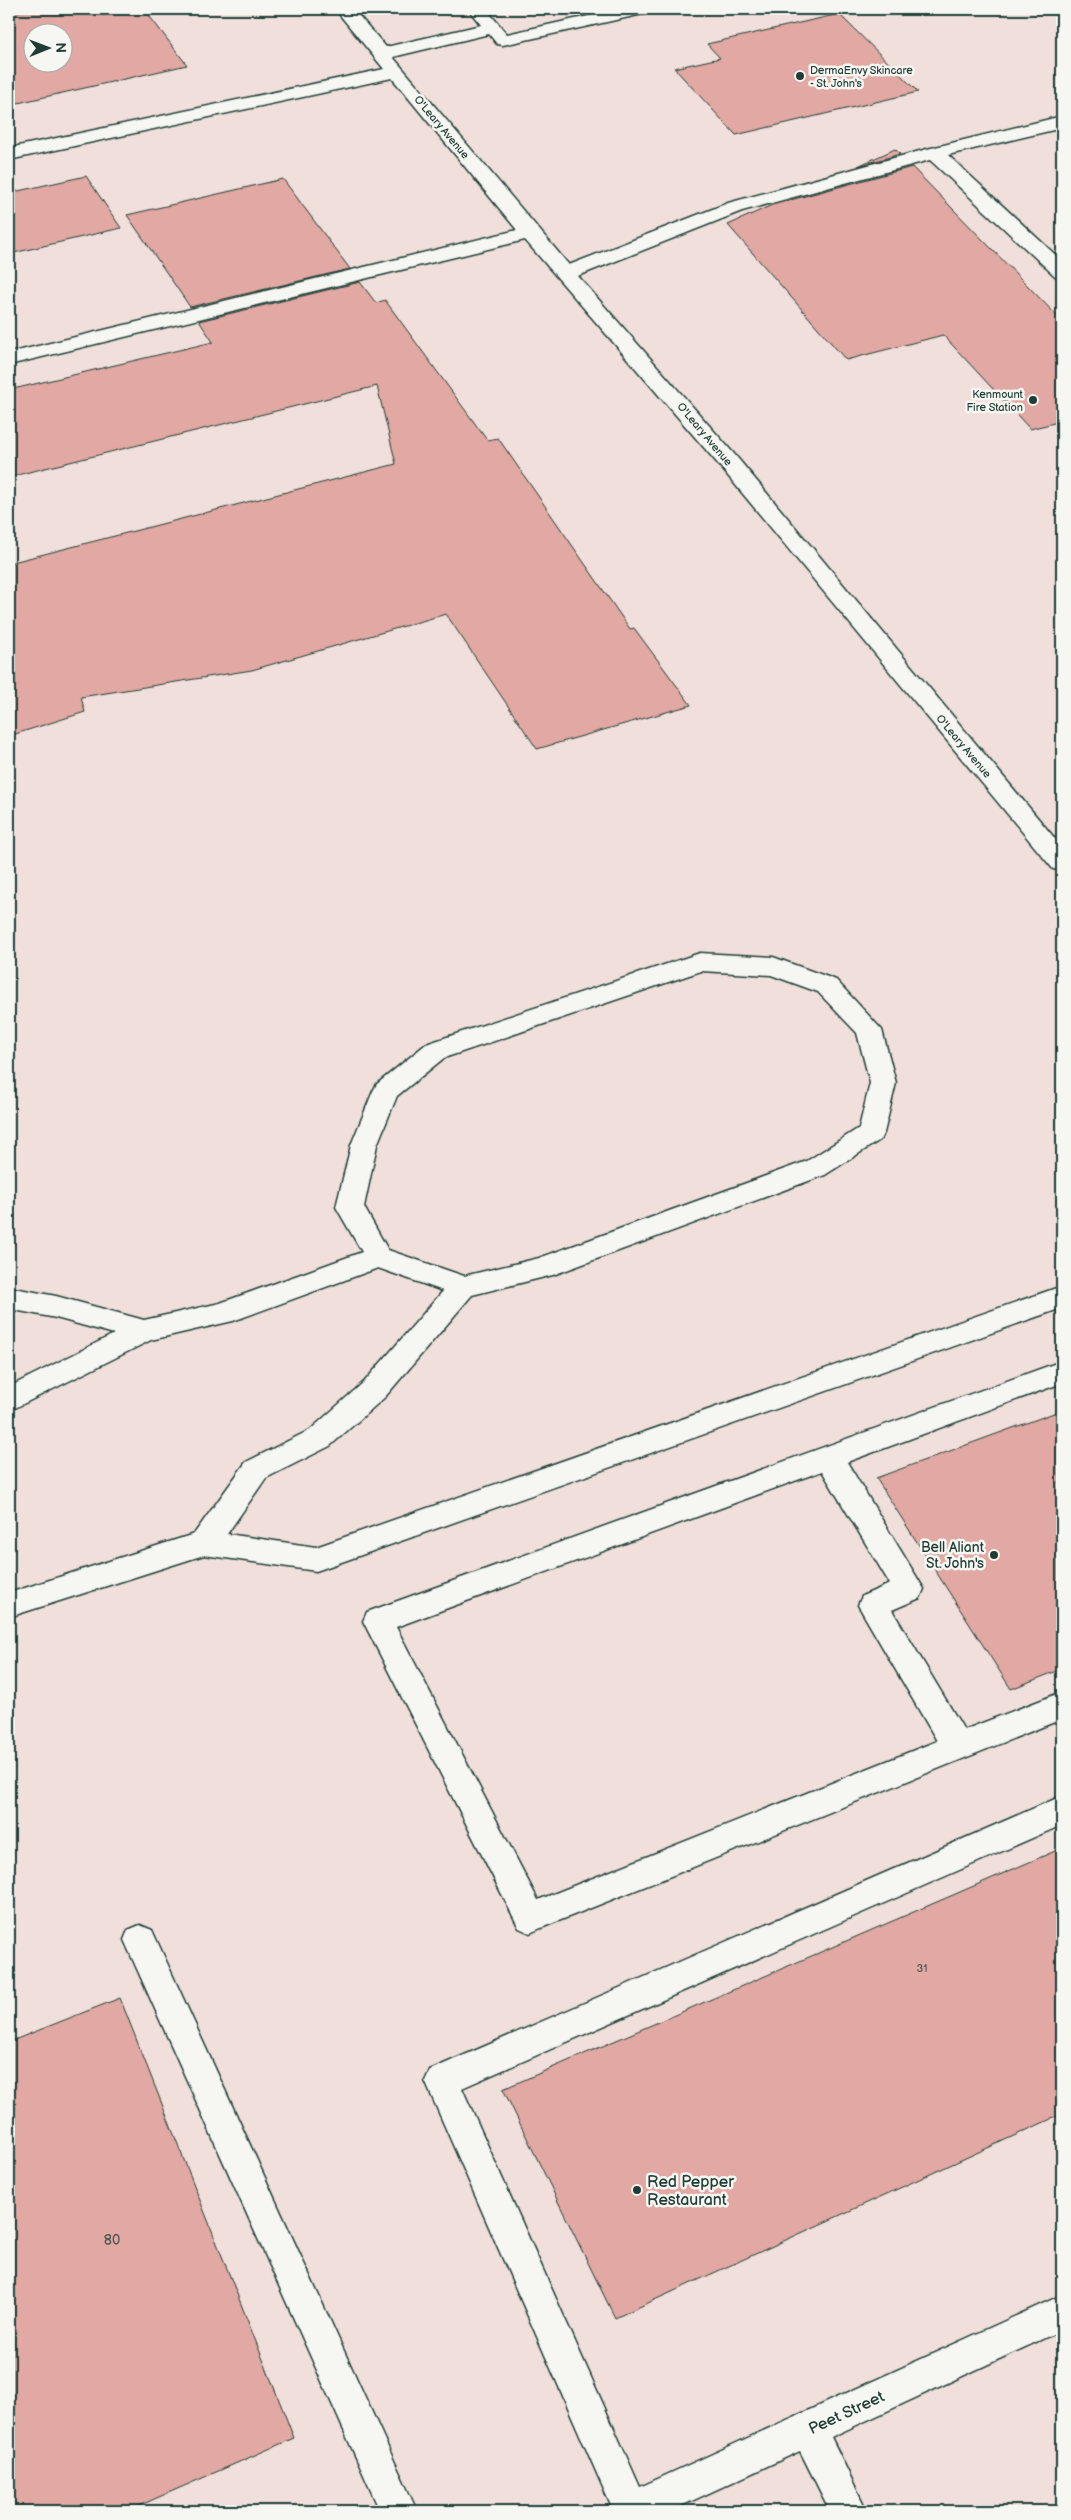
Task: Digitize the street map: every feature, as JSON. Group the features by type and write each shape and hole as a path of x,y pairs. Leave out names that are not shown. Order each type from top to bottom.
{"street":[{"name":"O'Leary Avenue","path":"344,9 530,232 727,460 1062,864"},
{"path":"477,9 503,40 643,9"},
{"path":"381,54 493,28"},
{"path":"9,154 395,72"},
{"path":"567,273 735,207 934,153 1062,122"},
{"path":"934,153 1062,272"},
{"path":"9,359 530,232"},
{"path":"9,1400 144,1331 223,1313 378,1257 463,1287 543,1268 816,1168 871,1133 883,1084 869,1030 827,986 773,966 700,962 435,1051 386,1091 364,1145 350,1207 378,1257"},
{"path":"204,1544 256,1470 320,1438 354,1408 375,1389 463,1287"},
{"path":"9,1605 204,1544 316,1559 1062,1297"},
{"path":"9,1298 56,1307 144,1331"},
{"path":"1062,1372 378,1621 530,1918 1062,1705"},
{"path":"828,1456 909,1589 873,1605 958,1748"},
{"path":"630,2511 442,2081 1062,1810"},
{"path":"140,1940 399,2511"},
{"name":"Peet Street","path":"630,2511 1062,2312"},
{"path":"808,2429 849,2511"}],"shaded area":[{"path":"9,9 1062,9 1062,2511 9,2511"}],"building":[{"path":"30,9 144,9 187,65 9,105 9,13"},
{"path":"839,14 918,92 736,135 674,68 720,58 707,44"},
{"path":"895,149 900,154 858,166"},
{"path":"912,167 1062,321 1062,421 1030,429 943,335 846,360 728,225 772,205"},
{"path":"86,176 121,228 9,254 9,193"},
{"path":"283,179 350,269 190,307 127,215"},
{"path":"360,282 376,303 385,300 487,440 498,438 630,629 634,628 691,705 537,749 446,614 252,670 81,697 85,712 9,736 9,563 396,464 377,386 9,477 9,390 213,342 199,321"},
{"name":"Bell Aliant St. John's","path":"1062,1410 1062,1669 1011,1689 876,1478"},
{"path":"1062,1848 1062,2114 615,2318 503,2089"},
{"path":"120,1998 294,2438 127,2511 9,2511 9,2042"}],"place":[{"name":"DermaEnvy Skincare - St. John's","path":"800,76"},
{"name":"Kenmount Fire Station","path":"1033,400"},
{"name":"Bell Aliant St. John's","path":"994,1555"},
{"name":"Red Pepper Restaurant","path":"637,2190"}]}
